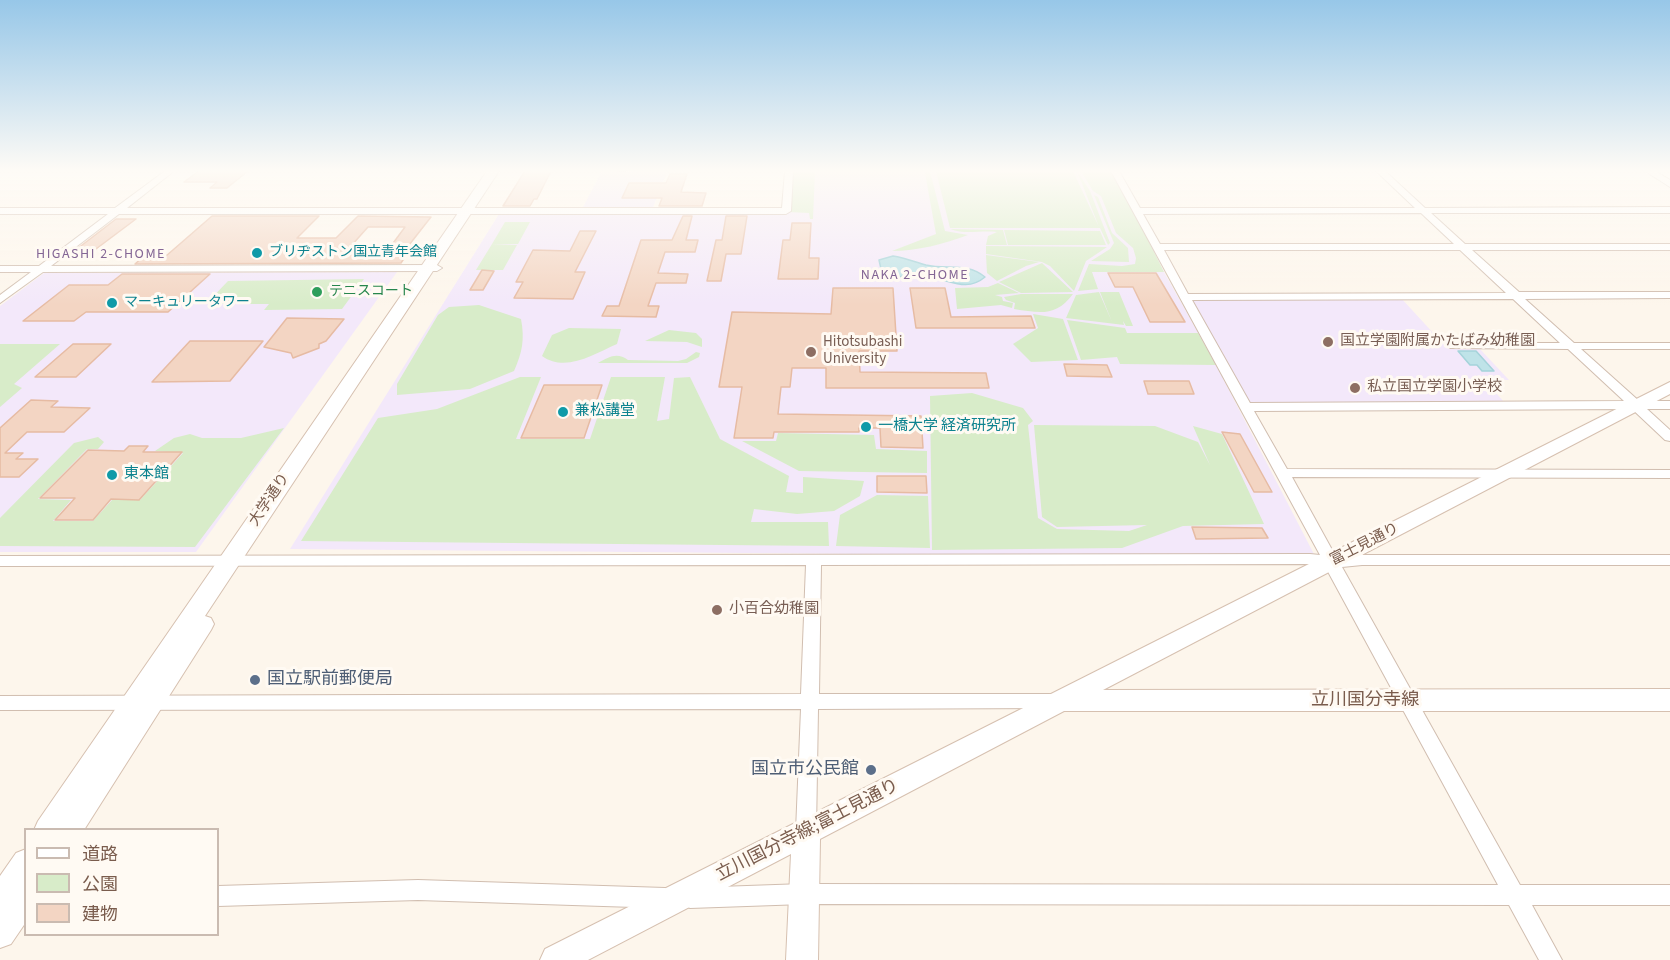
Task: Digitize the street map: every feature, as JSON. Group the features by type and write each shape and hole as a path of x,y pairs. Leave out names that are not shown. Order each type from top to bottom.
{"main road":[{"name":"大学通り","path":"69,828 143,703 467,216"},
{"name":"富士見通り","path":"1060,701 1670,387"},
{"name":"立川国分寺線","path":"1060,701 1670,700"},
{"name":"立川国分寺線;富士見通り","path":"556,960 1060,701"},
{"name":"大学通り","path":"49,828 143,703"},
{"path":"802,960 806,831"},
{"path":"0,933 24,868"}],"street":[{"path":"0,300 111,216"},
{"path":"1140,216 1551,960"},
{"path":"1428,216 1670,437"},
{"path":"1157,247 1670,246"},
{"path":"0,269 432,268"},
{"path":"1185,297 1670,296"},
{"path":"1454,346 1670,346"},
{"path":"1245,406 1670,405"},
{"path":"1282,473 1670,474"},
{"path":"806,831 814,559"},
{"path":"0,561 1310,559 1331,563 1362,560 1670,560"},
{"path":"0,703 1060,701"},
{"path":"219,896 418,890 675,898 804,894 1670,895"}],"shaded area":[{"name":"Hitotsubashi University","path":"498,216 1136,216 1316,558 290,549"},
{"path":"397,272 196,552 0,552 0,306 44,273"},
{"path":"1401,298 1447,348 1479,348 1509,380 1484,380 1506,404 1251,405 1191,299"}],"green space":[{"path":"933,216 941,216 945,231 968,235 911,250 892,251 936,234"},
{"path":"947,216 1094,216 1099,227 1095,216 1100,216 1110,243 1108,245 1100,228 950,228"},
{"path":"1103,216 1105,216 1112,233 1128,248 1129,262 1091,261 1110,249 1114,243"},
{"path":"1109,216 1136,216 1164,272 1092,272 1098,289 1078,291 1089,264 1122,266 1135,264 1133,248 1116,233"},
{"path":"505,222 530,222 518,244 492,244"},
{"path":"950,229 1003,230 1007,245 986,245 988,236 997,232 962,232"},
{"path":"1004,230 1100,231 1106,245 1008,245"},
{"path":"492,244 517,245 503,270 476,270"},
{"path":"986,246 1107,247 1086,261 1074,291 1050,266 1042,262 986,254"},
{"path":"986,255 1039,262 997,281 987,273"},
{"path":"1042,263 1073,292 1021,293 999,282"},
{"name":"テニスコート","path":"364,279 342,309 264,310 269,304 206,304 228,281"},
{"path":"998,283 1019,293 995,295 1002,297 1003,301 1013,303 1012,308 1001,305 957,309 955,288 988,287"},
{"path":"1099,292 1112,322 1100,292 1119,292 1133,326 1126,326 1123,321 1124,325 1066,318 1076,295"},
{"path":"1021,294 1073,294 1060,307 1040,312 1014,309 1015,303 1004,297"},
{"path":"479,305 521,319 522,346 514,371 470,389 397,395 397,384 438,315 449,307"},
{"path":"1033,314 1063,319 1078,360 1031,362 1013,344 1038,328"},
{"path":"1067,320 1125,328 1127,333 1198,333 1216,365 1120,364 1117,357 1081,360"},
{"path":"569,328 621,329 617,344 589,357 561,363 542,356 552,335"},
{"path":"669,330 696,333 702,339 702,347 687,342 645,341"},
{"path":"0,344 60,344 14,384 22,388 0,407"},
{"path":"696,352 700,353 699,357 687,363 598,363 609,357 617,356 628,360 678,361"},
{"path":"520,377 541,377 516,439 590,439 611,377 665,377 657,421 669,419 674,378 690,377 720,439 789,476 786,492 803,493 803,477 864,481 860,496 834,511 797,514 754,509 751,522 828,522 829,546 301,541 378,418 437,409"},
{"path":"972,393 1023,408 1033,421 1028,425 1038,518 1057,529 1129,531 1147,525 1057,527 1042,517 1034,425 1155,426 1198,442 1210,465 1193,426 1222,434 1264,524 1183,526 1122,548 932,550 930,396"},
{"path":"284,428 195,547 0,546 0,518 74,443 98,437 104,442 98,449 87,449 38,499 71,500 53,521 93,521 112,500 140,500 183,453 155,451 174,438 190,434 202,438 241,438"},
{"path":"778,433 874,435 876,449 927,451 927,473 799,471 742,441 776,441"},
{"path":"877,495 928,496 930,548 836,546 840,515"}],"water":[{"path":"893,256 926,265 964,268 978,272 985,277 978,282 964,285 927,277 889,276 881,269 879,260"},
{"path":"1458,351 1476,351 1494,371 1482,371 1477,365 1470,365"}],"building":[{"name":"ブリヂストン国立青年会館","path":"212,216 319,216 297,238 336,238 358,216 431,217 402,254 407,254 401,263 135,264 145,255 166,256","holes":["368,227 405,227 385,254 343,255"]},
{"path":"683,216 692,216 686,240 698,240 695,252 665,252 658,273 688,274 686,283 656,283 648,306 659,306 656,317 602,316 607,306 619,306 641,240 672,240"},
{"path":"726,216 747,216 741,254 726,254 721,281 707,281 716,240 722,240"},
{"path":"116,219 136,219 92,252 73,252"},
{"path":"792,223 811,223 809,258 819,258 818,279 778,279 783,240 790,240"},
{"path":"580,231 596,231 575,272 585,272 573,299 514,298 523,282 516,282 533,250 570,251"},
{"path":"482,270 494,271 483,290 470,290"},
{"path":"1108,273 1156,273 1185,322 1150,322 1133,287 1115,287"},
{"name":"マーキュリータワー","path":"122,274 210,274 168,312 86,312 74,321 23,321 69,285 108,285"},
{"path":"833,288 893,288 897,351 859,351 860,372 986,373 989,388 826,388 826,368 792,368 790,387 781,387 778,414 921,416 923,448 881,447 880,428 859,428 859,432 774,432 773,438 734,438 742,387 719,387 732,312 831,314"},
{"path":"910,288 945,288 951,317 1031,316 1035,328 916,328"},
{"path":"287,318 344,319 326,341 319,344 319,348 293,358 291,353 264,347"},
{"path":"190,341 263,341 230,381 152,382"},
{"path":"73,344 111,344 76,377 35,377"},
{"path":"1064,364 1107,365 1112,377 1067,376"},
{"path":"1144,381 1189,381 1194,394 1148,394"},
{"name":"兼松講堂","path":"544,385 602,385 584,438 521,438"},
{"path":"31,400 58,401 51,407 90,408 64,432 27,432 5,453 23,453 16,459 38,459 19,477 0,477 0,428"},
{"path":"1222,432 1240,434 1272,492 1254,492"},
{"name":"東本館","path":"129,446 148,446 143,452 182,452 139,500 111,499 93,520 55,520 75,498 40,498 88,450 124,451"},
{"path":"877,476 926,476 927,493 877,492"},
{"path":"1192,527 1262,528 1268,538 1196,539"}],"place":[{"name":"ブリヂストン国立青年会館","path":"257,253"},
{"name":"テニスコート","path":"317,292"},
{"name":"マーキュリータワー","path":"112,303"},
{"name":"国立学園附属かたばみ幼稚園","path":"1328,342"},
{"name":"Hitotsubashi University","path":"811,352"},
{"name":"私立国立学園小学校","path":"1355,388"},
{"name":"兼松講堂","path":"563,412"},
{"name":"一橋大学 経済研究所","path":"866,427"},
{"name":"東本館","path":"112,475"},
{"name":"小百合幼稚園","path":"717,610"},
{"name":"国立駅前郵便局","path":"255,680"},
{"name":"国立市公民館","path":"871,770"}],"district":[{"name":"HIGASHI 2-CHOME","path":"101,255"},
{"name":"NAKA 2-CHOME","path":"915,276"}]}
